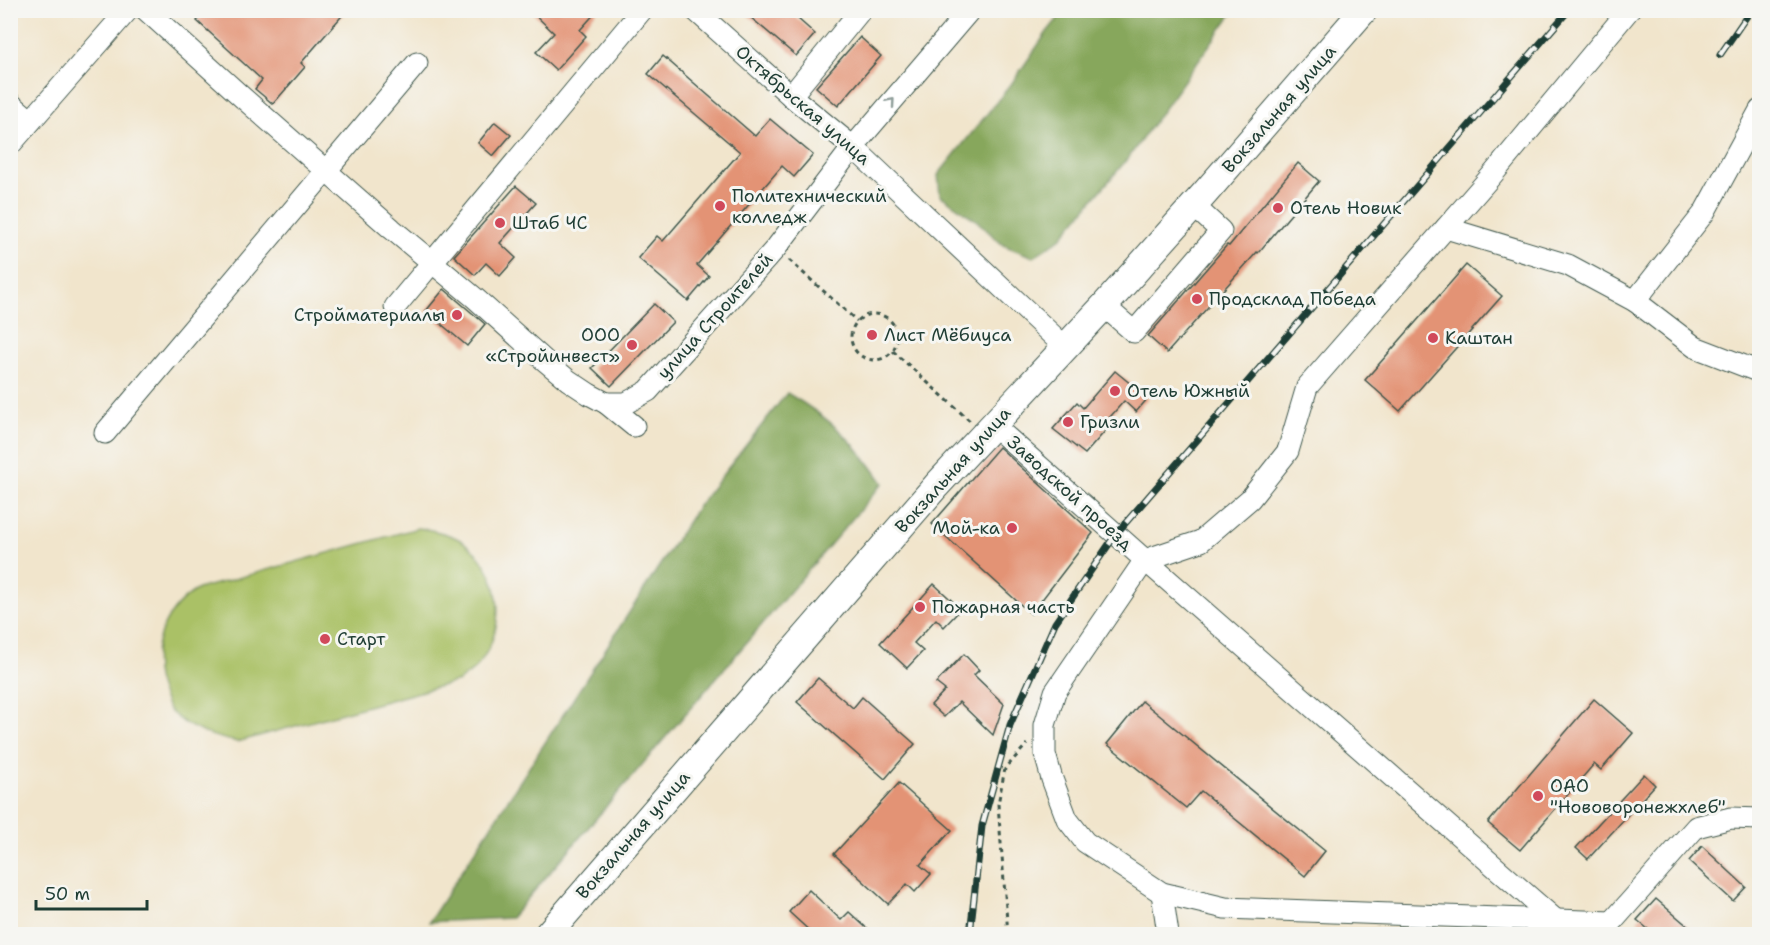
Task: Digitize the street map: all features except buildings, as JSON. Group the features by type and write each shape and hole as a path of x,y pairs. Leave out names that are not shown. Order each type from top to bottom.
{"main road":[{"name":"Вокзальная улица","path":"548,934 921,504 1194,206 1364,10"}],"street":[{"path":"10,145 128,10"},
{"path":"146,10 325,170 568,380 606,403 629,422 648,392"},
{"path":"395,307 642,10"},
{"name":"Октябрьская улица","path":"695,10 853,147 1066,348"},
{"path":"792,96 861,10"},
{"name":"улица Строителей","path":"606,403 626,403 648,392 776,248 853,147 970,10"},
{"path":"1145,560 1201,541 1250,499 1288,451 1307,387 1446,228 1629,10"},
{"path":"105,433 417,63"},
{"path":"10,104 31,122"},
{"path":"1635,301 1704,213 1760,110"},
{"path":"1104,306 1134,332 1221,231 1194,206"},
{"path":"1446,228 1568,265 1635,301 1695,347 1760,372"},
{"name":"Заводской проезд","path":"989,429 1145,560 1055,692 1045,725 1045,754 1067,819 1085,842 1162,893 1225,908 1612,922 1696,827 1731,818 1760,819"},
{"path":"1145,560 1573,934"},
{"path":"1162,893 1168,934"}],"path":[{"path":"776,248 857,321"},
{"path":"878,314 891,322 897,336 887,356 873,360 859,355 854,349 851,335 857,321 863,317 878,314"},
{"path":"892,350 989,429"},
{"path":"1008,934 998,804 1005,770 1045,725"}],"green space":[{"path":"1065,10 1234,11 1129,157 1060,239 1033,257 1003,245 977,221 940,195 938,175 1012,83"},
{"path":"787,393 841,432 862,454 883,483 511,918 429,922 698,506"},
{"name":"Старт","path":"418,528 441,532 462,541 487,567 494,583 497,617 494,635 477,666 459,681 237,742 194,728 170,710 158,681 156,650 166,622 185,598 198,589"}],"railway":[{"path":"970,934 982,826 1010,725 1055,623 1116,534 1569,10"},
{"path":"1720,55 1751,10"}],"place":[{"name":"Политехнический колледж","path":"720,206"},
{"name":"Отель Новик","path":"1278,208"},
{"name":"Штаб ЧС","path":"500,223"},
{"name":"Продсклад Победа","path":"1197,299"},
{"name":"Стройматериалы","path":"457,315"},
{"name":"Лист Мёбиуса","path":"872,335"},
{"name":"Каштан","path":"1433,338"},
{"name":"ООО «Стройинвест»","path":"632,345"},
{"name":"Отель Южный","path":"1115,391"},
{"name":"Гризли","path":"1068,422"},
{"name":"Мой-ка","path":"1012,528"},
{"name":"Пожарная часть","path":"920,607"},
{"name":"Старт","path":"325,639"},
{"name":"ОАО \"Нововоронежхлеб\"","path":"1538,796"}]}
